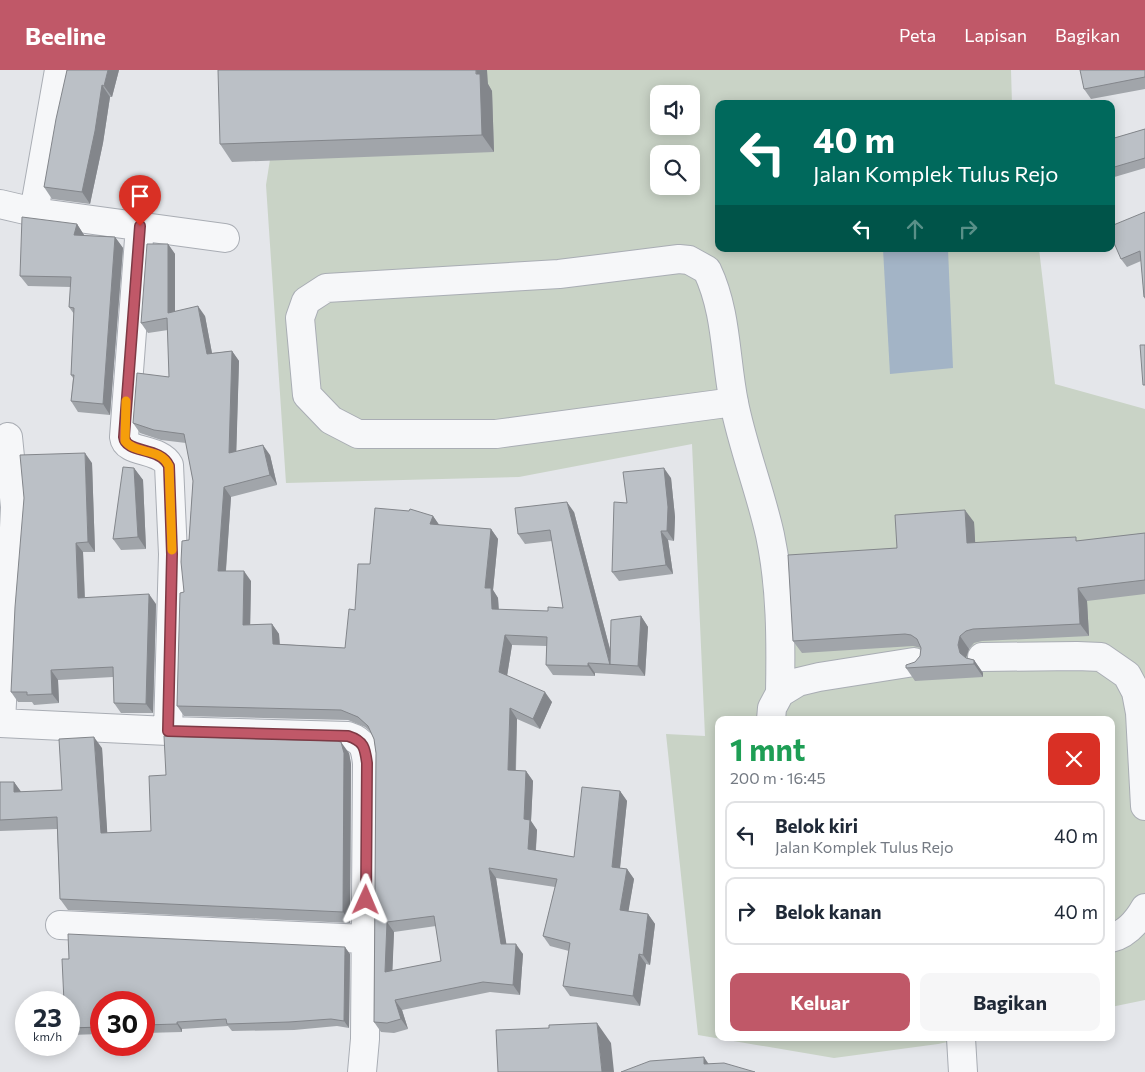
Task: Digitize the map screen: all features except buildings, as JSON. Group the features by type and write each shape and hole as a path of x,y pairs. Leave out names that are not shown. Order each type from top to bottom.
{"street":[{"path":"34,212 58,70"},
{"path":"0,204 34,212 225,238"},
{"path":"140,226 124,437 129,446 160,455 169,466 172,554 168,731"},
{"path":"734,402 496,434 358,434 331,420 307,395 300,318 306,300 326,288 559,274 679,259 689,260 707,270 720,304 734,402 769,534 780,596 780,693 772,708 771,716"},
{"path":"8,437 15,507 6,616 1,723 168,731 348,736 362,744 367,763 365,1039 362,1072"},
{"path":"982,657 1077,656 1101,658 1127,675 1136,692 1140,713 1145,806"},
{"path":"780,693 798,682 818,676 914,662"},
{"path":"1115,936 1130,929 1145,908"},
{"path":"60,925 365,939"},
{"path":"961,1041 963,1072"}],"shaded area":[{"path":"284,70 1011,70 1012,100 715,100 715,252 1039,252 1055,384 1145,409 1145,1000 1115,1006 1115,716 715,716 715,1038 698,1035 666,734 705,736 692,444 519,477 286,483 266,185"},
{"path":"733,1041 952,1041 834,1058"}],"water":[{"path":"883,252 948,252 953,368 890,374"}],"slow traffic":[{"path":"126,401 124,419 125,441 129,446 164,457 169,466 172,550"}],"route":[{"path":"140,226 124,437 129,446 164,457 169,466 172,554 168,731 348,736 362,744 367,763 366,900"}]}
